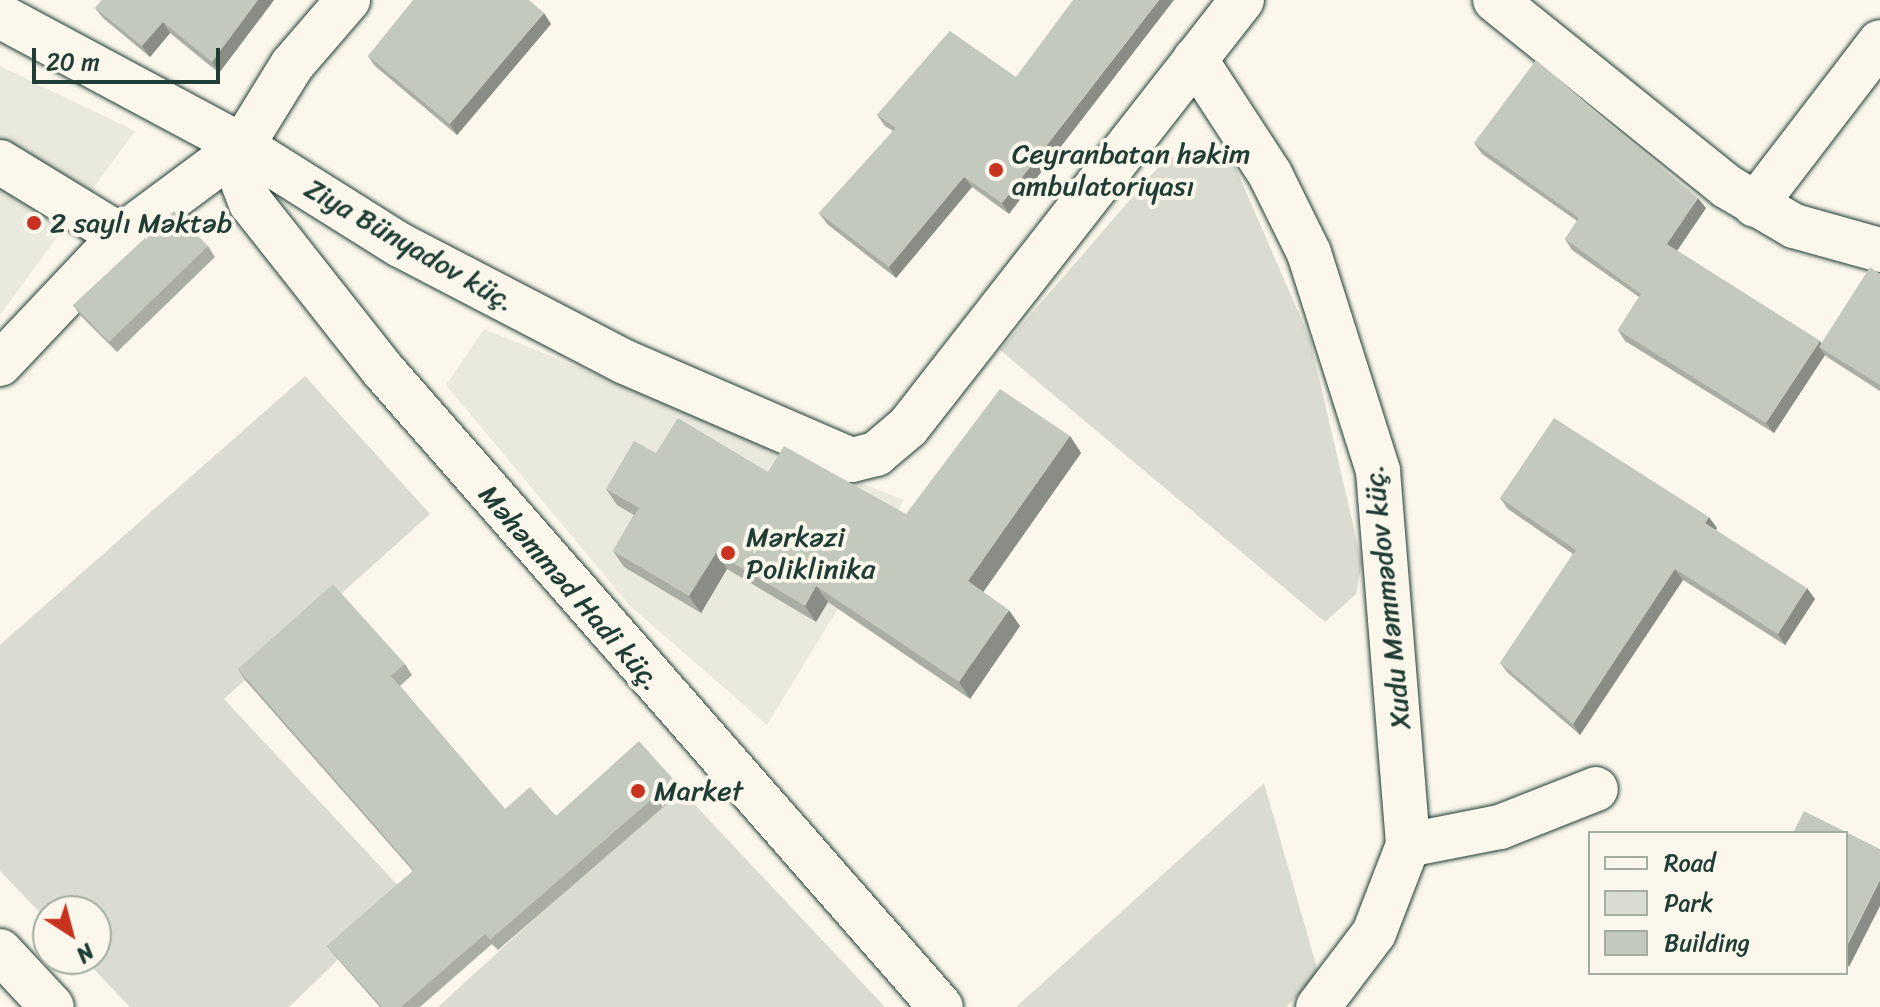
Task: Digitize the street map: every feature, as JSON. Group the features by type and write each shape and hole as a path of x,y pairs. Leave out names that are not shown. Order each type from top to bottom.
{"street":[{"path":"0,364 121,236 242,146 292,65 348,0"},
{"path":"1195,59 1242,0"},
{"path":"1495,0 1755,205 1794,226 1880,250"},
{"name":"Ziya Bünyadov küç.","path":"0,16 242,146 494,294 831,453 852,460 876,454 908,427 1195,59"},
{"path":"1755,205 1880,42"},
{"name":"Xudu Məmmədov küç.","path":"1195,59 1270,174 1309,253 1378,471 1408,845 1374,933 1318,1007"},
{"name":"Məhəmməd Hadi küç.","path":"242,146 240,175 251,203 382,369 941,1007"},
{"path":"0,162 121,236"},
{"path":"1408,845 1500,827 1596,789"},
{"path":"0,951 52,1007"}],"shaded area":[{"name":"2 saylı Məktəb","path":"0,66 135,131 0,315"},
{"name":"Mərkəzi Poliklinika","path":"484,329 904,500 767,725 630,606 446,385"}],"green space":[{"path":"1230,155 1310,339 1362,563 1356,594 1325,622 1000,350 1167,157"},
{"path":"305,376 430,514 224,699 406,894 289,1007 130,1007 99,975 112,975 112,895 32,895 32,904 0,871 0,645"},
{"path":"1264,783 1319,975 1286,1007 1016,1007"},
{"path":"682,791 885,1007 438,1007 604,855"}],"building":[{"path":"102,0 258,0 212,62 163,22 142,46 95,8"},
{"path":"413,0 529,0 544,13 450,124 368,56"},
{"path":"1073,0 1159,0 1002,203 964,177 889,267 819,213 896,128 877,115 950,31 1016,77"},
{"path":"1536,60 1698,198 1667,244 1820,341 1766,423 1618,330 1641,294 1565,239 1579,218 1474,143"},
{"path":"174,211 208,246 109,342 73,305"},
{"path":"1870,267 1880,274 1880,385 1819,347"},
{"path":"1000,389 1070,436 968,581 1009,610 959,682 816,586 805,606 716,553 689,596 613,551 639,508 606,489 634,441 656,453 678,418 768,472 784,446 906,514"},
{"path":"1554,418 1709,517 1705,523 1807,588 1778,634 1675,569 1573,724 1500,663 1576,550 1500,498"},
{"path":"333,584 405,664 391,676 505,809 530,787 556,816 639,741 674,780 490,940 485,934 401,1007 382,1007 327,946 414,870 238,669"},
{"path":"1804,811 1844,831 1794,831"},
{"path":"1848,833 1880,849 1880,880 1848,944"}],"place":[{"name":"Ceyranbatan həkim ambulatoriyası","path":"996,170"},
{"name":"2 saylı Məktəb","path":"34,223"},
{"name":"Mərkəzi Poliklinika","path":"728,553"},
{"name":"Market","path":"638,791"}]}
